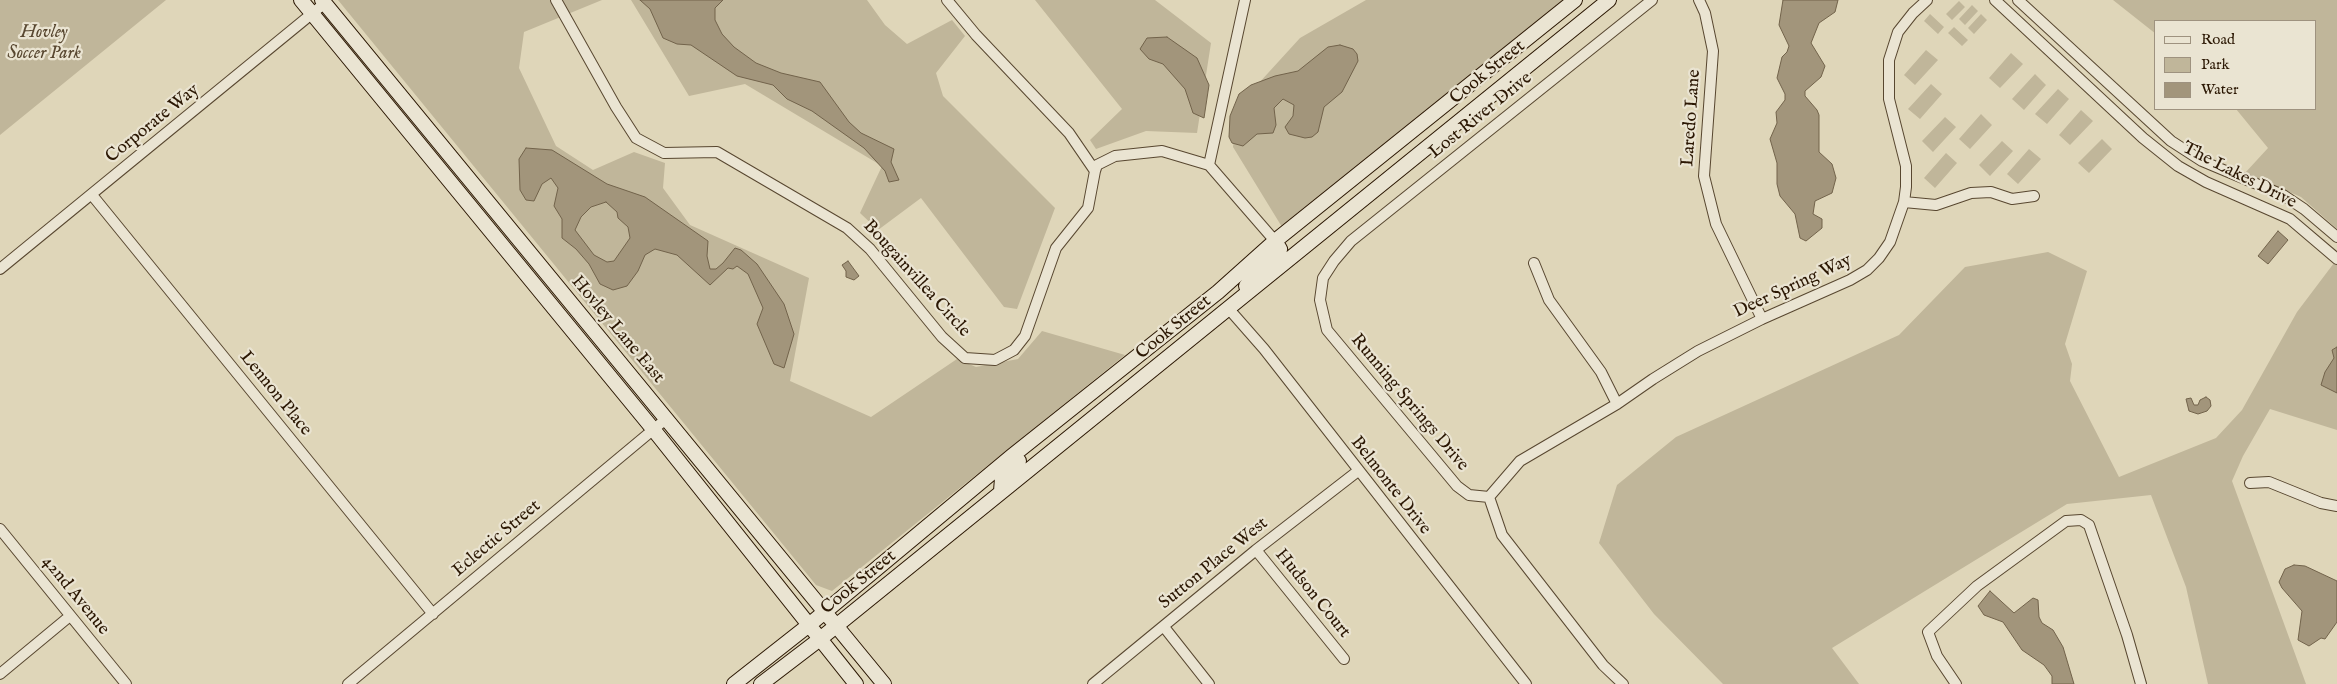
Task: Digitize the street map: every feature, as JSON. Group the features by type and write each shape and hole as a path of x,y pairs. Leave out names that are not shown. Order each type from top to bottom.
{"main road":[{"name":"Hovley Lane East","path":"301,0 653,429 856,684"},
{"name":"Cook Street","path":"734,684 825,612 1094,390 1218,292 1275,241 1575,0"},
{"name":"Cook Street","path":"761,684 820,639 1609,0"},
{"name":"Hovley Lane East","path":"323,2 496,215 884,684"},
{"path":"442,172 448,171 453,174 496,215"},
{"path":"1228,308 1280,249 1275,241"},
{"path":"582,343 586,342 596,347 630,375"},
{"path":"1001,491 1002,478 1070,419 1094,390"}],"street":[{"name":"Bougainvillea Circle","path":"556,0 616,107 636,138 664,153 717,152 847,228 870,249 942,337 965,358 995,360 1014,350 1025,336 1056,248 1088,208 1095,171"},
{"path":"947,0 976,35 1069,133 1095,171"},
{"path":"1209,165 1245,0"},
{"name":"Lost River Drive","path":"1334,261 1351,241 1652,0"},
{"name":"Laredo Lane","path":"1699,0 1705,13 1713,51 1704,176 1716,224 1762,319"},
{"name":"Deer Spring Way","path":"1489,497 1520,461 1617,404 1698,351 1762,319 1850,280 1867,270 1879,258 1890,242 1904,202 1906,166 1889,99 1889,60 1898,32 1913,13 1927,0"},
{"name":"The Lakes Drive","path":"1995,0 2143,138 2178,166 2206,182 2290,219 2337,259"},
{"name":"The Lakes Drive","path":"2018,0 2171,141 2202,161 2283,195 2304,209 2337,237"},
{"name":"Corporate Way","path":"0,269 312,14 323,2"},
{"path":"1095,171 1097,165 1116,156 1162,151 1209,165 1275,241"},
{"path":"1904,202 1936,205 1971,193 1990,192 2012,199 2034,196"},
{"name":"Lennon Place","path":"92,194 433,614"},
{"name":"Running Springs Drive","path":"1334,261 1324,278 1320,300 1327,330 1457,486 1469,495 1489,497"},
{"path":"1534,263 1550,300 1600,372 1617,404"},
{"name":"Belmonte Drive","path":"1228,308 1264,349 1526,684"},
{"name":"Eclectic Street","path":"348,684 666,419"},
{"name":"Sutton Place West","path":"1092,684 1256,550 1358,471"},
{"path":"2250,483 2269,482 2321,503 2337,506"},
{"path":"1489,497 1502,535 1603,665 1623,684"},
{"path":"1956,684 1937,656 1928,632 1977,586 2066,521 2081,520 2089,525 2127,635 2141,684"},
{"name":"42nd Avenue","path":"0,529 126,684"},
{"name":"Hudson Court","path":"1256,550 1344,659"},
{"path":"0,674 70,616"},
{"path":"1164,627 1209,684"}],"green space":[{"name":"Hovley Soccer Park","path":"0,0 166,0 0,135"},
{"path":"338,0 602,0 524,32 519,68 556,146 593,170 634,152 665,163 663,188 690,225 809,278 790,381 871,417 957,359 976,367 1018,359 1042,331 1125,355 832,591 816,585"},
{"path":"631,0 867,0 885,25 907,44 952,20 965,36 936,73 943,96 1055,208 1017,309 1004,307 921,198 878,230 860,213 882,166 745,84 689,96"},
{"path":"1035,0 1155,0 1211,43 1197,133 1146,131 1096,149 1090,140 1122,109"},
{"path":"1366,0 1563,0 1282,227 1233,147 1237,107 1300,38"},
{"path":"2113,0 2337,0 2337,229 2301,197 2245,173 2268,148 2237,110 2317,110 2317,20 2154,20 2154,32"},
{"path":"1959,1 1965,7 1952,20 1946,14"},
{"path":"1972,5 1978,11 1965,25 1959,19"},
{"path":"1930,14 1944,27 1938,34 1924,21"},
{"path":"1981,14 1987,20 1974,34 1968,28"},
{"path":"1954,27 1968,40 1962,46 1948,33"},
{"path":"1926,50 1938,60 1915,85 1904,75"},
{"path":"2011,53 2023,64 2000,88 1989,78"},
{"path":"2035,74 2046,85 2024,110 2012,99"},
{"path":"1931,84 1942,94 1920,119 1908,109"},
{"path":"2058,89 2069,99 2047,124 2035,114"},
{"path":"2081,110 2093,121 2070,145 2059,135"},
{"path":"1981,114 1992,125 1970,149 1959,139"},
{"path":"1945,117 1956,127 1933,152 1922,141"},
{"path":"2102,139 2112,149 2089,173 2078,163"},
{"path":"2002,141 2013,151 1990,176 1979,165"},
{"path":"2029,149 2041,159 2018,184 2007,174"},
{"path":"1946,153 1957,163 1935,188 1924,178"},
{"path":"2048,252 2087,271 2065,344 2072,364 2070,381 2119,477 2216,438 2242,410 2297,312 2334,263 2337,265 2337,430 2270,409 2243,456 2232,481 2306,684 2208,684 2186,587 2151,495 2067,504 1832,648 1859,684 1723,684 1654,614 1599,543 1617,485 1676,437 1899,335 1965,267"}],"water":[{"path":"640,0 723,0 715,8 715,20 722,34 734,47 756,63 781,73 820,82 849,122 861,133 894,149 891,162 899,180 889,182 885,171 864,148 812,111 787,99 773,85 737,76 691,45 677,44 663,38 650,9"},
{"path":"1783,0 1838,0 1835,12 1819,23 1811,43 1825,66 1821,77 1805,91 1805,96 1819,115 1819,152 1832,164 1836,178 1832,193 1815,201 1813,214 1822,219 1822,228 1806,241 1800,238 1795,214 1780,196 1777,184 1777,163 1770,139 1777,123 1776,112 1785,100 1785,94 1777,78 1782,57 1787,52 1789,46 1779,25"},
{"path":"1167,37 1197,58 1209,85 1204,118 1193,113 1185,89 1163,64 1149,59 1140,49 1147,38"},
{"path":"1340,45 1353,49 1357,54 1358,61 1342,92 1324,107 1318,132 1312,137 1305,138 1289,134 1285,127 1293,116 1294,105 1283,99 1274,108 1276,125 1273,133 1257,134 1243,146 1232,143 1229,137 1230,116 1239,94 1251,85 1275,76 1298,71 1328,47"},
{"path":"526,148 552,150 607,184 645,197 708,241 707,256 710,269 716,269 735,248 741,250 757,264 784,304 794,334 784,368 774,364 757,324 763,308 748,274 737,266 733,269 728,268 710,285 677,255 655,249 645,255 638,271 627,286 613,290 600,284 589,264 576,249 562,238 562,219 554,206 558,188 551,178 542,184 534,201 526,200 520,190 519,159","holes":["606,202 617,212 618,218 628,227 630,238 614,261 607,262 594,255 575,230 581,217 591,207"]},
{"path":"2278,231 2288,240 2268,264 2258,256"},
{"path":"848,261 859,276 854,280 846,277 846,271 842,265"},
{"path":"2337,347 2337,393 2321,385 2325,372 2334,358 2332,350"},
{"path":"2206,397 2210,400 2211,406 2207,411 2198,414 2189,411 2186,399 2191,398 2194,405 2198,405 2200,400"},
{"path":"2294,565 2305,566 2337,581 2337,622 2325,639 2321,638 2309,646 2298,640 2302,611 2279,582 2285,569"},
{"path":"1990,591 2014,613 2033,598 2038,600 2039,617 2042,623 2053,630 2063,647 2074,684 2052,684 2052,676 2044,665 2022,650 2003,622 1984,615 1978,606"}]}
